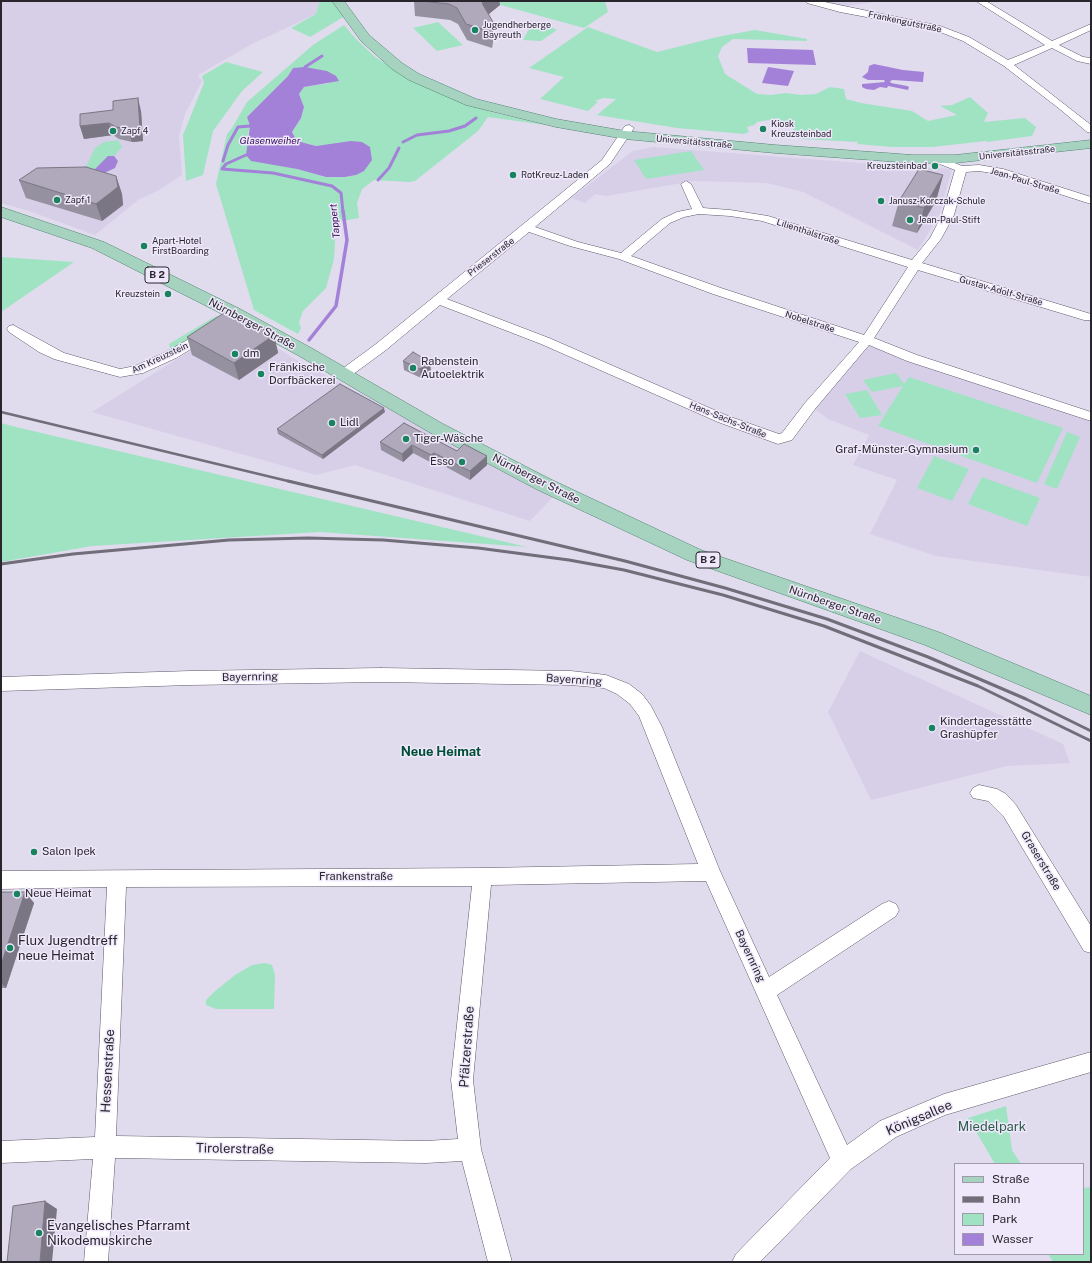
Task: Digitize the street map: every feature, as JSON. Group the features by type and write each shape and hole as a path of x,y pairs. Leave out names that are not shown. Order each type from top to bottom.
{"main road":[{"name":"Universitätsstraße","path":"338,1 355,14 395,52 427,73 458,88 478,96 627,132 790,150 890,158 936,159 977,157 1091,144"},
{"name":"Universitätsstraße","path":"627,132 911,153 964,152 1091,135"},
{"name":"Nürnberger Straße","path":"1,212 98,246 228,323 307,353 436,428 530,477 694,555 933,639 1091,706"}],"street":[{"name":"Frankengutstraße","path":"810,1 840,9 937,28 966,39 1007,64 1065,108 1091,130"},
{"path":"980,1 1052,45 1080,59 1091,68"},
{"path":"1007,64 1091,27"},
{"path":"1080,59 1091,61"},
{"name":"Prieserstraße","path":"343,375 381,347 528,228 606,162 627,132"},
{"name":"Jean-Paul-Straße","path":"936,159 961,169 979,168 999,171 1091,201"},
{"name":"Hans-Sachs-Straße","path":"438,300 545,340 723,419 778,439 787,437 810,406 866,340 914,266 935,239 948,215 961,169"},
{"path":"686,184 699,212"},
{"name":"Lilienthalstraße","path":"623,257 647,235 668,220 681,214 699,212 730,213 764,218 914,266"},
{"name":"Nobelstraße","path":"528,228 574,244 623,257 717,291 866,340 912,358 1091,417"},
{"name":"Gustav-Adolf-Straße","path":"914,266 1088,317"},
{"name":"Am Kreuzstein","path":"12,329 44,349 59,356 120,373 138,370 171,355 228,323"},
{"name":"Bayernring","path":"1,684 190,678 381,675 571,678 606,682 623,690 636,699 645,711 653,727 711,872 843,1160"},
{"name":"Graserstraße","path":"979,793 991,794 1000,800 1010,811 1091,944"},
{"name":"Frankenstraße","path":"1,880 482,877 711,872"},
{"name":"Pfälzerstraße","path":"482,877 462,1080 470,1149 500,1262"},
{"name":"Hessenstraße","path":"96,1262 105,1148 117,879"},
{"path":"766,991 889,910"},
{"name":"Königsallee","path":"744,1262 843,1160 888,1129 944,1106 1091,1062"},
{"name":"Tirolerstraße","path":"1,1152 105,1148 426,1152 470,1149"}],"shaded area":[{"path":"1,1 320,1 316,14 252,44 198,75 202,81 185,114 179,136 182,175 159,190 138,200 95,235 29,211 1,203"},
{"path":"815,1 873,1 874,2 840,7"},
{"name":"Janusz-Korczak-Schule","path":"653,147 952,169 939,215 918,250 803,192 767,183 694,181 606,196 595,194 585,203 571,198 633,151"},
{"path":"238,321 293,358 554,496 530,521 355,465 316,475 92,412"},
{"name":"Graf-Münster-Gymnasium","path":"867,343 1091,417 1091,577 936,556 870,534 897,480 853,465 869,435 828,419 811,406"},
{"name":"Kindertagesstätte Grashüpfer","path":"860,651 1063,744 1070,763 1007,766 871,800 828,712"}],"green space":[{"path":"320,1 335,1 345,16 310,37 291,28 316,14"},
{"path":"486,1 605,1 608,12 584,28"},
{"path":"438,22 463,45 437,51 413,28"},
{"path":"539,24 549,26 557,30 541,41 523,40 530,27"},
{"path":"344,25 375,57 410,79 448,97 491,112 545,125 488,117 478,131 415,181 374,180 362,189 357,203 359,218 336,222 334,259 326,288 303,311 299,322 301,328 298,334 254,310 216,184 227,134 247,102 313,45","holes":["293,68 330,83 304,87 299,94 304,107 301,118 292,132 297,141 316,146 330,145 356,175 345,177 326,177 298,169 248,134 250,126 247,117 288,76"]},
{"path":"588,27 657,52 717,37 755,30 807,39 807,41 733,39 722,47 718,56 725,74 757,94 771,95 786,93 801,95 816,94 830,87 844,89 846,99 861,103 912,111 928,121 957,115 940,106 952,105 970,97 988,113 984,122 1025,118 1036,127 1032,136 932,147 892,147 857,144 858,142 802,139 795,135 792,124 776,119 757,122 754,125 747,127 749,132 744,134 677,128 597,115 616,99 603,98 595,101 598,102 588,111 540,99 564,77 529,68"},
{"path":"226,62 263,72 242,91 213,131 203,175 186,181 183,135 204,83 202,76"},
{"path":"118,140 122,147 114,156 108,156 92,172 86,167 95,148 104,142"},
{"path":"691,151 704,170 646,179 634,160"},
{"path":"1,257 74,262 1,312"},
{"path":"216,316 223,318 177,349 170,348 169,344"},
{"path":"896,373 904,384 909,377 1063,428 1037,483 878,426 903,386 872,392 863,380"},
{"path":"867,390 882,415 860,418 845,394"},
{"path":"1,423 527,547 320,532 92,546 1,562"},
{"path":"1067,432 1080,437 1057,489 1044,484"},
{"path":"934,456 969,469 952,501 917,488"},
{"path":"982,477 1040,498 1027,526 968,504"},
{"path":"265,963 272,965 275,975 274,1009 216,1009 206,1005 206,1000 235,975 252,965"},
{"name":"Miedelpark","path":"1006,1106 1012,1150 1020,1163 994,1163 968,1118"},
{"path":"1091,1187 1091,1262 1053,1262 1049,1255 1084,1255 1084,1188"}],"water":[{"path":"747,48 813,50 816,65 748,63"},
{"path":"874,64 903,70 924,72 923,82 890,81 891,83 909,87 908,90 888,86 887,88 880,87 874,90 866,89 862,87 862,84 885,82 884,80 868,80 862,77 868,72 869,66"},
{"name":"Glasenweiher","path":"305,67 327,71 336,76 339,81 304,87 299,94 304,107 301,118 292,132 297,141 316,146 351,141 362,142 370,147 372,160 364,171 356,175 345,177 326,177 297,169 251,161 246,155 250,126 247,117 288,76 293,68"},
{"path":"768,67 794,71 788,86 762,83"},
{"path":"108,156 114,156 118,161 115,168 100,175 92,172"}],"building":[{"path":"421,1 484,1 482,3 493,22 492,32 466,24 457,8 449,4"},
{"path":"138,98 140,128 128,129 116,127 109,123 80,126 80,114 113,110 113,101"},
{"path":"86,167 116,176 118,187 96,204 19,180 37,168"},
{"path":"919,169 943,175 924,208 899,201"},
{"path":"227,311 274,335 234,363 187,337"},
{"path":"413,352 430,362 420,369 403,361"},
{"name":"Lidl","path":"340,384 384,408 322,455 277,429"},
{"path":"404,423 457,451 464,444 487,456 470,471 434,453 431,455 412,445 402,454 380,442"},
{"path":"1,892 25,892 1,965"},
{"path":"45,1201 40,1262 7,1262 13,1206"}],"waterway":[{"path":"305,67 322,56"},
{"path":"403,142 417,135 449,131 465,126 476,118"},
{"name":"Tappert","path":"223,161 228,145 238,127 250,126"},
{"path":"378,180 389,168 399,148"},
{"name":"Tappert","path":"246,155 226,164 222,169 273,173 332,186 341,193 343,212"},
{"name":"Tappert","path":"309,340 336,306 347,240 343,211"}],"railway":[{"path":"1,412 292,482"},
{"path":"288,481 625,561 725,588 827,619 928,657 1026,699 1091,731"},
{"path":"1,564 73,554 229,540 308,538 383,540 478,548 569,560 624,570 723,595 824,626 978,686 1091,741"}],"place":[{"name":"Jugendherberge Bayreuth","path":"475,30"},
{"name":"Kiosk Kreuzsteinbad","path":"763,129"},
{"name":"Zapf 4","path":"113,131"},
{"name":"Kreuzsteinbad","path":"935,166"},
{"name":"RotKreuz-Laden","path":"513,175"},
{"name":"Zapf 1","path":"57,200"},
{"name":"Janusz-Korczak-Schule","path":"881,201"},
{"name":"Jean-Paul-Stift","path":"910,220"},
{"name":"Apart-Hotel FirstBoarding","path":"144,246"},
{"name":"Kreuzstein","path":"168,294"},
{"name":"dm","path":"235,354"},
{"name":"Rabenstein Autoelektrik","path":"413,368"},
{"name":"Fränkische Dorfbäckerei","path":"261,374"},
{"name":"Lidl","path":"332,423"},
{"name":"Tiger-Wäsche","path":"406,439"},
{"name":"Graf-Münster-Gymnasium","path":"976,450"},
{"name":"Esso","path":"462,462"},
{"name":"Kindertagesstätte Grashüpfer","path":"932,728"},
{"name":"Salon Ipek","path":"34,852"},
{"name":"Neue Heimat","path":"17,894"},
{"name":"Flux Jugendtreff neue Heimat","path":"10,948"},
{"name":"Evangelisches Pfarramt Nikodemuskirche","path":"39,1233"}],"district":[{"name":"Neue Heimat","path":"441,752"}]}
